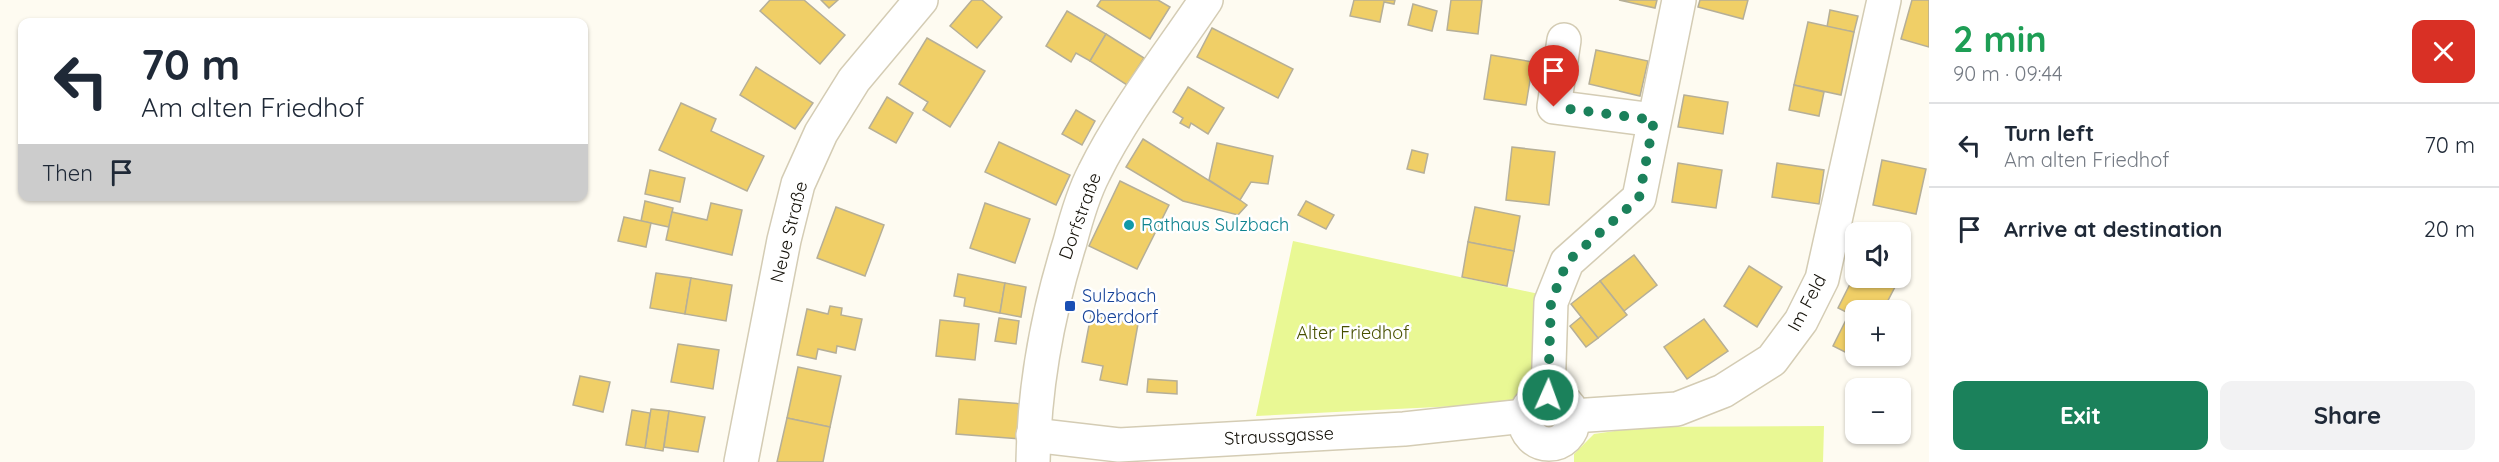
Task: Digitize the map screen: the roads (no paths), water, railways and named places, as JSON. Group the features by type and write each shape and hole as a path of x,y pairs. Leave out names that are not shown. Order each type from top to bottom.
{"street":[{"name":"Neue Straße","path":"741,462 784,240 798,184 821,133 854,80 921,0"},
{"name":"Dorfstraße","path":"1033,448 1047,332 1077,216 1094,174 1115,136 1206,0"},
{"path":"1536,406 1564,401 1573,416 1568,435 1551,453 1531,436 1526,427 1536,406 1551,302 1567,262 1639,198 1679,0"},
{"name":"Im Feld","path":"1573,416 1677,409 1723,390 1772,360 1801,321 1822,279 1884,0"},
{"path":"1564,40 1554,107 1654,120"},
{"name":"Straussgasse","path":"1033,448 1404,429 1536,406"}],"place":[{"name":"Rathaus Sulzbach","path":"1129,225"},
{"name":"Sulzbach Oberdorf","path":"1070,306"}],"park label":[{"name":"Alter Friedhof","path":"1353,333"}]}
